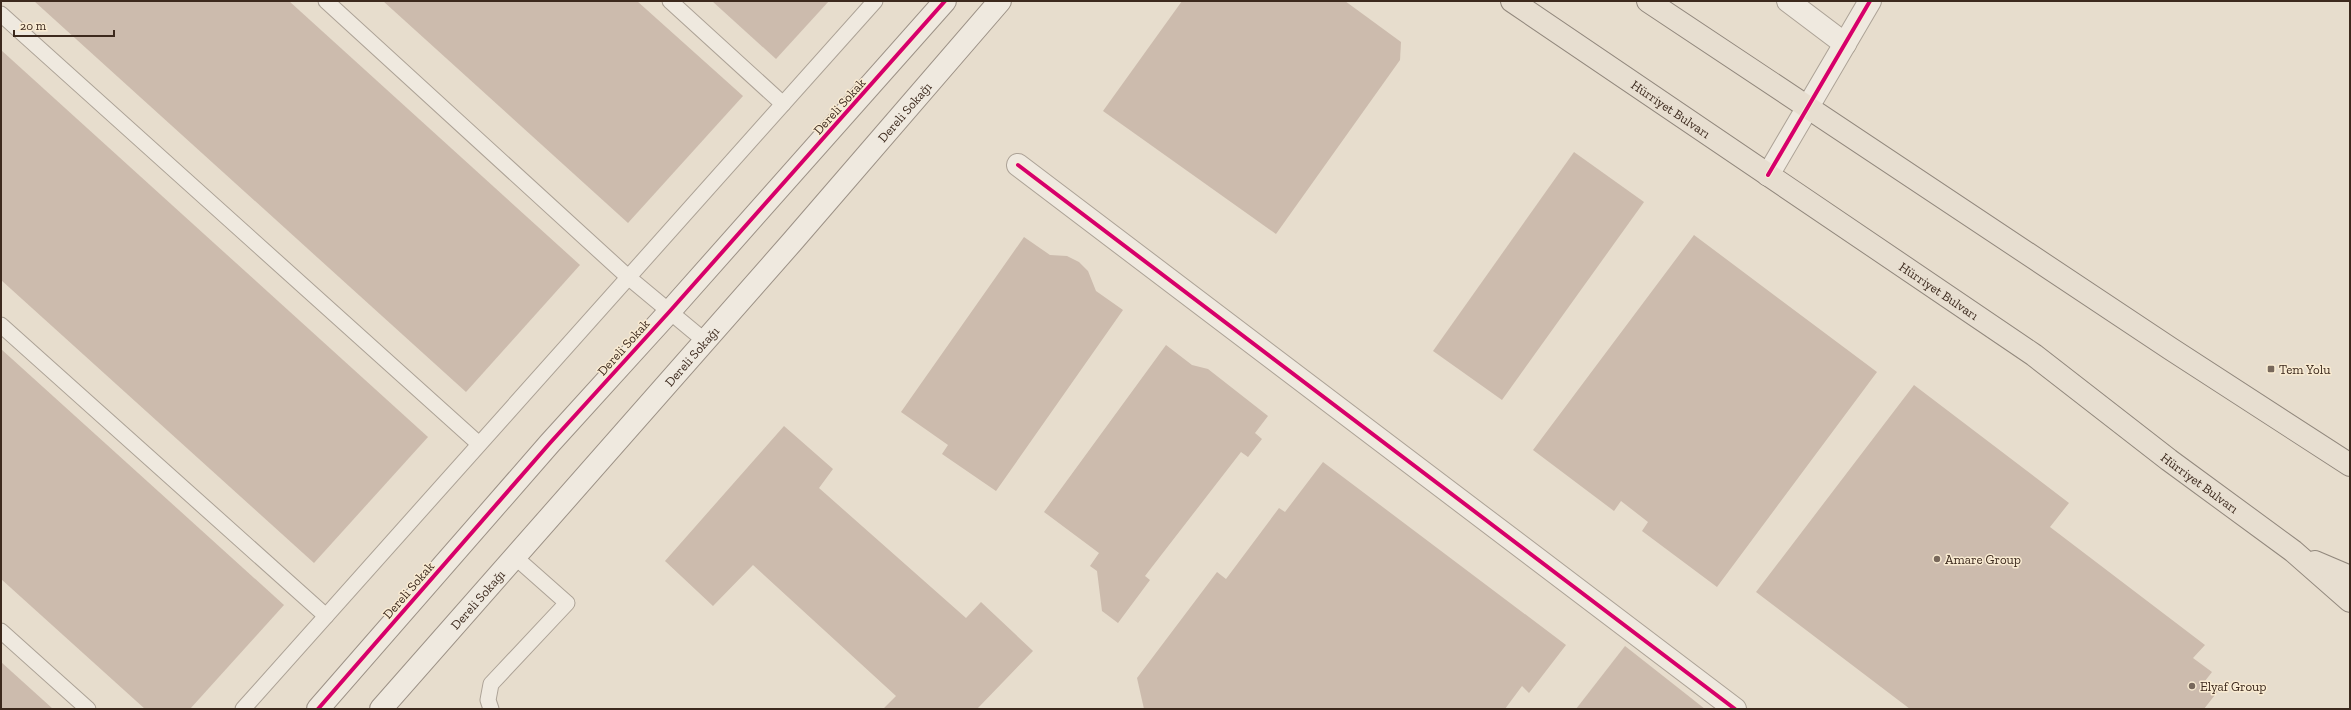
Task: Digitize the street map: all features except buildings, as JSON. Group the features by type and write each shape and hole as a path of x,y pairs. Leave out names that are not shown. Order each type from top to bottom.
{"main road":[{"name":"Hürriyet Bulvarı","path":"1512,1 2034,355 2169,460 2292,551 2350,601"},
{"path":"1648,1 2171,349 2350,465"},
{"path":"2292,551 2350,577"}],"street":[{"name":"Dereli Sokak","path":"318,709 550,443 670,311 945,1"},
{"name":"Dereli Sokağı","path":"381,709 705,341 1000,1"},
{"path":"1788,1 1845,44"},
{"path":"1768,175 1870,1"},
{"path":"1018,165 1735,709"}],"lane":[{"path":"326,1 628,277 705,341"},
{"path":"670,1 783,104"},
{"path":"244,709 875,1"},
{"path":"1,14 479,444"},
{"path":"1,325 326,616"},
{"path":"491,709 488,700 491,684 567,603 515,557"},
{"path":"1,631 88,709"}],"cycle path":[{"path":"318,709 550,443 670,311 945,1"},
{"path":"1768,175 1870,1"},
{"path":"1018,165 1735,709"}],"place":[{"name":"Tem Yolu","path":"2271,369"},
{"name":"Amare Group","path":"1937,559"},
{"name":"Elyaf Group","path":"2192,686"}]}
